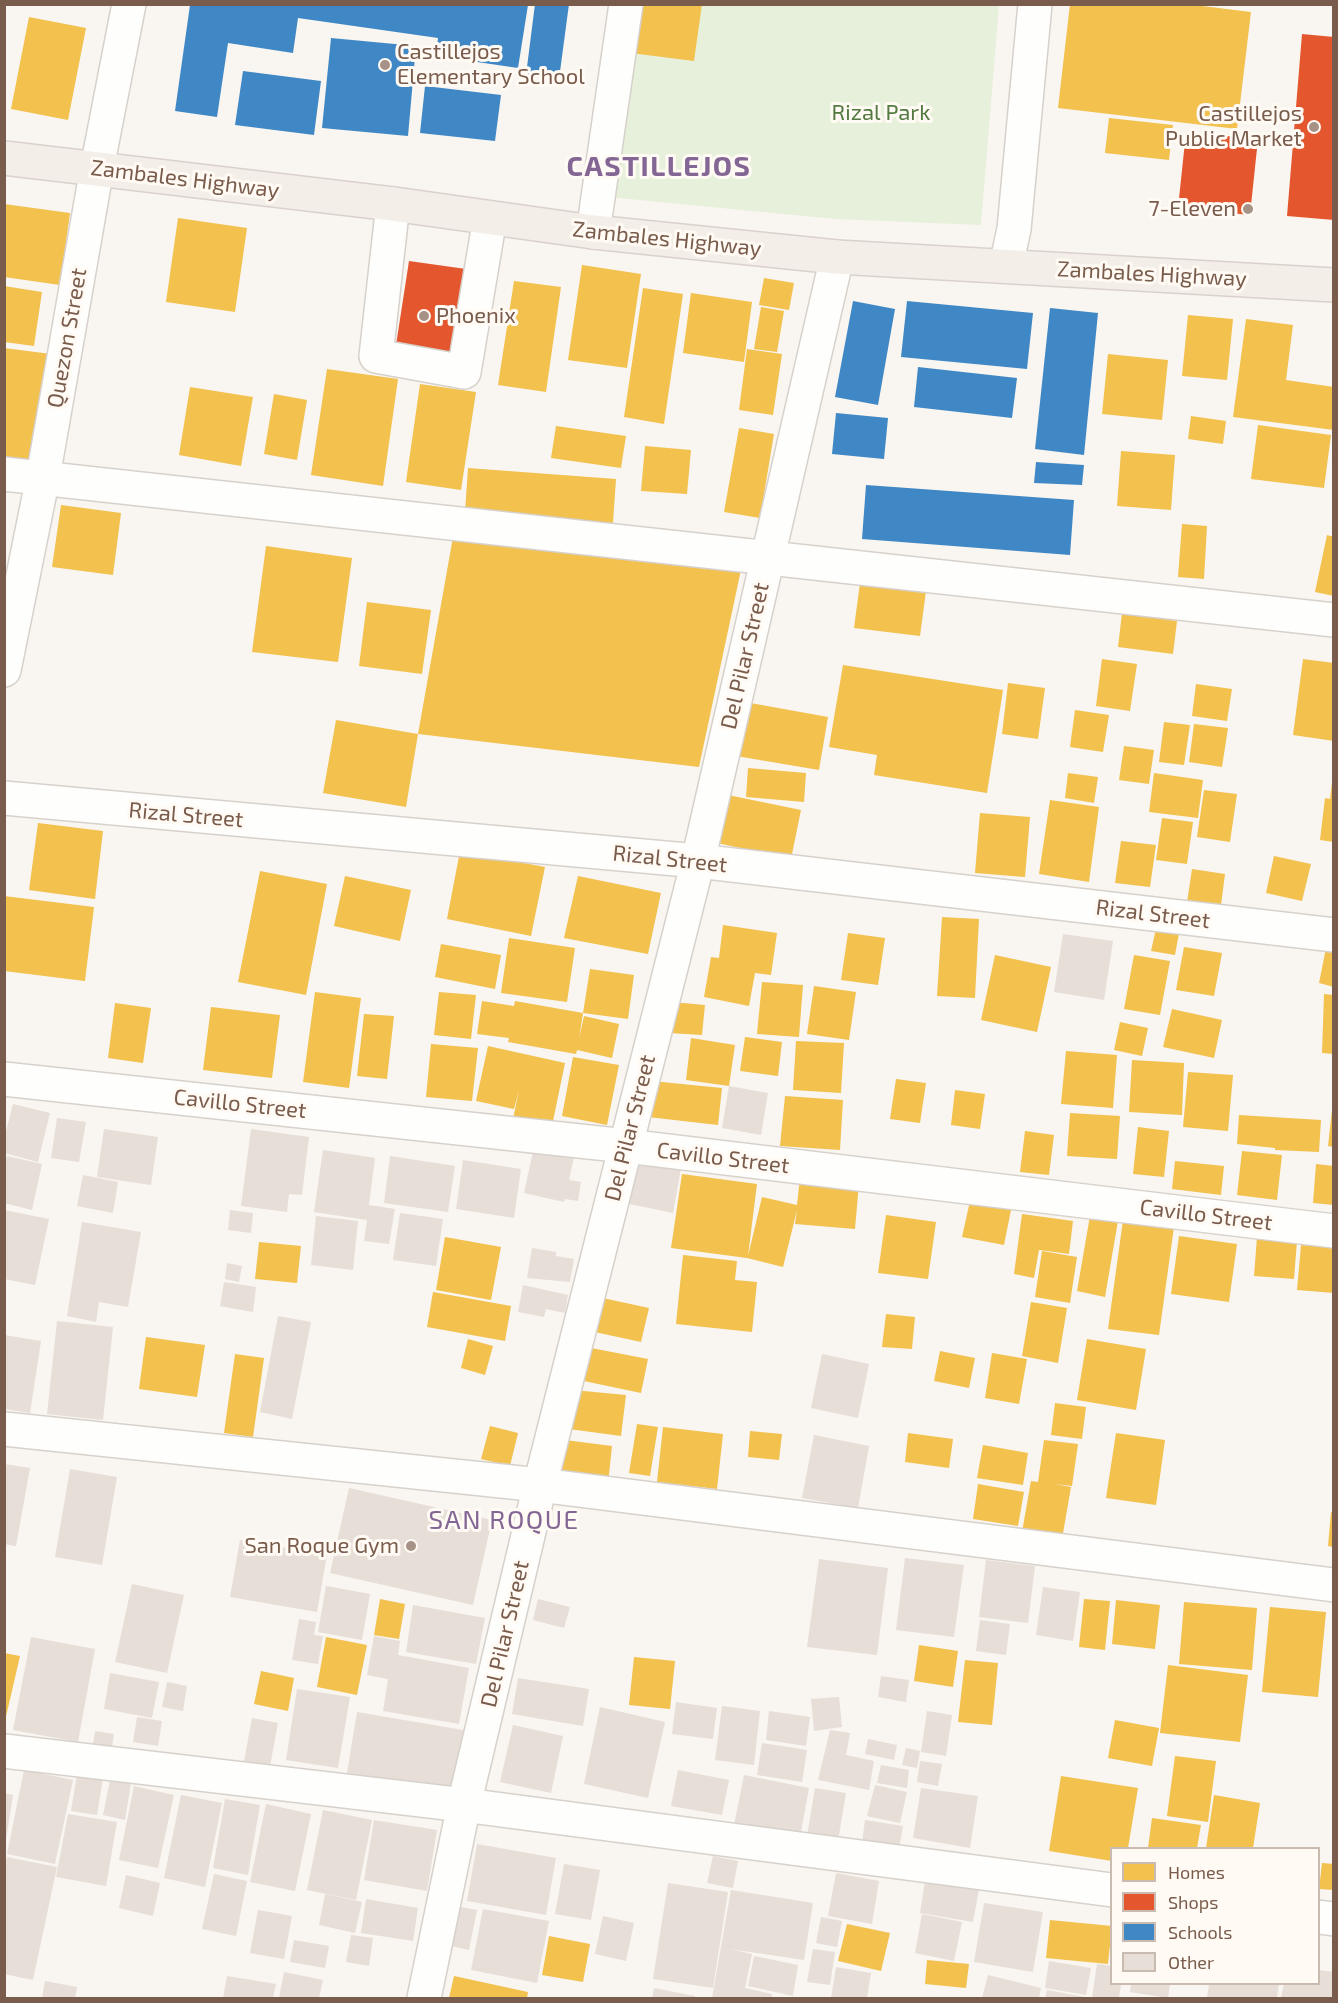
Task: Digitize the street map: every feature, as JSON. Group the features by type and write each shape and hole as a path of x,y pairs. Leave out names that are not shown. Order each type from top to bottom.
{"main road":[{"name":"Zambales Highway","path":"4,158 393,204 593,232 837,257 1334,285"}],"street":[{"name":"Quezon Street","path":"4,670 43,477 97,168 129,4"},
{"path":"593,232 626,4"},
{"path":"1006,266 1014,229 1035,4"},
{"path":"393,204 376,356 464,372 490,218"},
{"name":"Del Pilar Street","path":"424,1998 465,1805 540,1485 698,861 837,257"},
{"path":"4,474 1334,620"},
{"name":"Rizal Street","path":"4,798 698,861 1334,935"},
{"name":"Cavillo Street","path":"4,1079 626,1146 1334,1231"},
{"path":"4,1429 540,1485 1334,1585"},
{"path":"4,1751 465,1805 1110,1890"}],"green space":[{"name":"Rizal Park","path":"632,5 999,5 981,225 835,219 608,197"}],"building: Homes":[{"path":"637,4 702,4 694,61 631,53"},
{"path":"1070,4 1186,4 1251,12 1237,129 1058,108"},
{"path":"29,17 86,28 68,120 11,109"},
{"path":"1109,118 1173,125 1169,160 1105,153"},
{"path":"4,204 70,213 60,285 4,277"},
{"path":"178,218 247,228 235,312 166,302"},
{"path":"582,265 641,274 627,368 568,360"},
{"path":"764,278 794,283 789,310 759,305"},
{"path":"514,281 561,287 546,392 498,385"},
{"path":"4,286 42,292 34,346 4,342"},
{"path":"643,288 683,294 664,424 624,417"},
{"path":"691,293 752,302 744,362 683,353"},
{"path":"761,307 784,311 777,352 754,349"},
{"path":"1188,315 1233,319 1227,380 1182,376"},
{"path":"1246,319 1293,325 1286,380 1334,387 1334,430 1233,417"},
{"path":"4,348 51,354 35,461 4,456"},
{"path":"747,349 782,354 773,415 739,410"},
{"path":"1108,354 1168,360 1162,420 1102,414"},
{"path":"327,369 398,379 383,486 311,475"},
{"path":"420,384 476,392 461,490 406,482"},
{"path":"190,387 253,397 241,466 179,455"},
{"path":"274,394 307,400 297,460 264,454"},
{"path":"1191,416 1226,421 1223,444 1188,439"},
{"path":"1258,425 1331,435 1324,488 1251,479"},
{"path":"556,426 626,436 621,468 551,458"},
{"path":"739,428 774,434 760,518 724,512"},
{"path":"645,446 691,450 687,494 641,491"},
{"path":"1121,451 1175,455 1171,510 1117,506"},
{"path":"468,468 616,479 613,523 465,512"},
{"path":"61,505 121,513 113,575 52,567"},
{"path":"1182,524 1207,526 1204,579 1178,577"},
{"path":"1327,535 1334,537 1334,596 1315,592"},
{"path":"453,537 742,565 699,767 418,734"},
{"path":"266,546 352,558 338,662 252,652"},
{"path":"860,583 926,591 920,636 854,628"},
{"path":"367,602 431,610 422,674 359,666"},
{"path":"1122,613 1177,621 1173,654 1118,647"},
{"path":"1102,659 1137,664 1130,711 1096,706"},
{"path":"1303,659 1334,663 1334,741 1293,735"},
{"path":"843,665 1003,690 987,793 874,775 877,755 829,747"},
{"path":"1008,683 1045,688 1038,739 1002,734"},
{"path":"1196,684 1232,689 1227,721 1192,716"},
{"path":"745,702 828,717 819,770 736,756"},
{"path":"1075,710 1109,715 1103,752 1070,747"},
{"path":"336,720 418,734 406,807 323,793"},
{"path":"1164,722 1190,725 1184,765 1159,762"},
{"path":"1194,724 1228,728 1222,767 1189,762"},
{"path":"1124,746 1154,750 1149,784 1119,780"},
{"path":"748,768 806,773 804,802 746,797"},
{"path":"1068,773 1098,777 1094,803 1065,798"},
{"path":"1154,773 1203,780 1198,818 1149,812"},
{"path":"1332,782 1334,782 1334,842 1320,840 1325,798 1330,799"},
{"path":"1204,790 1237,794 1230,842 1197,837"},
{"path":"728,795 801,810 791,859 717,843"},
{"path":"1050,800 1099,807 1089,882 1039,874"},
{"path":"980,813 1030,817 1025,877 975,873"},
{"path":"1162,818 1193,822 1187,864 1156,860"},
{"path":"38,823 103,831 95,899 29,890"},
{"path":"1121,841 1156,845 1150,887 1115,883"},
{"path":"460,851 545,867 531,936 447,919"},
{"path":"1274,856 1311,864 1302,901 1266,893"},
{"path":"1192,869 1225,874 1220,913 1186,909"},
{"path":"260,871 327,884 306,995 238,982"},
{"path":"345,876 411,890 400,941 334,926"},
{"path":"578,876 661,893 648,954 564,938"},
{"path":"4,896 94,907 85,981 4,971"},
{"path":"942,917 979,919 975,998 937,996"},
{"path":"723,925 777,933 771,975 755,973 749,1006 704,997 711,957 719,958"},
{"path":"1156,929 1179,933 1175,955 1151,951"},
{"path":"848,933 885,938 878,985 841,980"},
{"path":"509,938 575,948 567,1002 501,993"},
{"path":"441,944 501,955 495,989 435,977"},
{"path":"1184,947 1222,953 1214,996 1176,990"},
{"path":"1326,948 1334,949 1334,987 1319,983"},
{"path":"995,955 1051,967 1037,1032 981,1020"},
{"path":"1134,955 1170,961 1160,1015 1124,1009"},
{"path":"590,969 634,975 628,1019 583,1013"},
{"path":"762,982 803,985 799,1037 757,1034"},
{"path":"814,986 856,992 849,1040 807,1034"},
{"path":"315,992 361,998 349,1088 303,1082"},
{"path":"439,992 476,995 471,1039 434,1035"},
{"path":"1324,994 1334,995 1334,1054 1322,1053"},
{"path":"482,1001 514,1006 515,1001 583,1013 579,1039 584,1016 619,1024 612,1058 577,1050 576,1054 508,1042 509,1038 477,1034"},
{"path":"672,1002 705,1005 702,1035 669,1033"},
{"path":"115,1003 151,1008 143,1063 108,1058"},
{"path":"211,1007 280,1015 272,1078 203,1070"},
{"path":"1172,1009 1222,1020 1214,1058 1163,1047"},
{"path":"364,1014 394,1016 387,1079 357,1076"},
{"path":"1120,1022 1148,1028 1142,1056 1114,1050"},
{"path":"745,1037 782,1042 778,1076 740,1071"},
{"path":"691,1038 735,1045 729,1086 686,1080"},
{"path":"796,1041 844,1043 841,1093 793,1090"},
{"path":"431,1044 478,1048 472,1101 426,1097"},
{"path":"488,1046 565,1063 552,1126 513,1119 519,1090 514,1109 476,1101"},
{"path":"1066,1051 1117,1055 1113,1108 1061,1104"},
{"path":"573,1057 619,1065 607,1125 562,1116"},
{"path":"1132,1060 1184,1063 1182,1115 1129,1112"},
{"path":"1188,1072 1233,1075 1228,1131 1183,1127"},
{"path":"896,1079 926,1083 920,1123 890,1119"},
{"path":"652,1081 722,1088 718,1125 648,1117"},
{"path":"955,1090 985,1094 980,1129 951,1125"},
{"path":"785,1096 843,1100 840,1150 780,1146"},
{"path":"1332,1110 1334,1110 1334,1147 1328,1146"},
{"path":"1070,1113 1120,1116 1117,1159 1067,1156"},
{"path":"1239,1115 1321,1120 1319,1152 1275,1150 1275,1148 1237,1144"},
{"path":"1138,1127 1169,1131 1164,1177 1133,1174"},
{"path":"1025,1131 1054,1135 1049,1175 1020,1172"},
{"path":"1242,1151 1282,1155 1277,1200 1237,1195"},
{"path":"1175,1161 1224,1166 1221,1195 1172,1189"},
{"path":"1316,1164 1334,1166 1334,1205 1313,1203"},
{"path":"682,1174 757,1184 748,1256 762,1197 797,1205 800,1177 859,1183 855,1229 795,1224 797,1210 783,1267 747,1258 671,1248"},
{"path":"970,1201 1011,1210 1004,1245 962,1237"},
{"path":"1091,1210 1119,1215 1105,1297 1077,1291"},
{"path":"1022,1214 1073,1221 1069,1254 1039,1250 1034,1278 1014,1274"},
{"path":"886,1215 936,1222 928,1279 878,1273"},
{"path":"1123,1220 1174,1227 1159,1335 1108,1329"},
{"path":"1179,1236 1237,1244 1229,1302 1171,1294"},
{"path":"445,1237 501,1247 491,1300 436,1290"},
{"path":"1257,1237 1297,1241 1294,1279 1254,1276"},
{"path":"259,1242 301,1246 297,1283 255,1279"},
{"path":"1301,1245 1334,1247 1334,1293 1297,1290"},
{"path":"1042,1251 1077,1257 1070,1303 1035,1297"},
{"path":"683,1255 737,1261 735,1280 757,1282 752,1332 676,1324"},
{"path":"433,1292 511,1306 505,1341 427,1327"},
{"path":"598,1297 649,1308 641,1342 590,1331"},
{"path":"1031,1302 1067,1308 1058,1363 1022,1356"},
{"path":"886,1314 915,1317 912,1349 882,1347"},
{"path":"146,1337 205,1345 197,1397 139,1389"},
{"path":"468,1339 493,1346 485,1375 461,1368"},
{"path":"1087,1339 1146,1349 1136,1410 1077,1400"},
{"path":"586,1347 648,1359 641,1393 579,1380"},
{"path":"940,1351 975,1358 969,1388 934,1381"},
{"path":"992,1353 1027,1359 1019,1404 985,1398"},
{"path":"235,1354 264,1358 253,1437 224,1433"},
{"path":"573,1390 626,1395 621,1436 569,1429"},
{"path":"1055,1403 1086,1407 1082,1439 1051,1435"},
{"path":"637,1424 658,1427 650,1476 629,1473"},
{"path":"490,1426 518,1433 510,1466 481,1459"},
{"path":"663,1427 723,1434 717,1489 657,1482"},
{"path":"750,1431 782,1434 779,1460 748,1457"},
{"path":"908,1433 953,1439 949,1468 905,1462"},
{"path":"1116,1433 1165,1440 1156,1505 1106,1498"},
{"path":"565,1440 612,1446 608,1484 561,1480"},
{"path":"1044,1440 1078,1444 1072,1486 1055,1484 1071,1487 1062,1539 1022,1532 1031,1481 1038,1482"},
{"path":"983,1445 1028,1453 1023,1485 977,1478"},
{"path":"978,1484 1024,1492 1018,1526 973,1519"},
{"path":"1331,1512 1334,1513 1334,1547 1328,1546"},
{"path":"380,1599 405,1604 399,1639 374,1635"},
{"path":"1084,1599 1110,1601 1105,1650 1079,1647"},
{"path":"1116,1600 1160,1605 1155,1649 1112,1644"},
{"path":"1184,1602 1257,1608 1252,1670 1179,1664"},
{"path":"1270,1607 1326,1612 1318,1697 1262,1692"},
{"path":"326,1637 367,1645 357,1695 317,1687"},
{"path":"919,1645 958,1651 953,1687 914,1681"},
{"path":"4,1653 20,1656 5,1721 4,1721"},
{"path":"634,1657 675,1661 670,1709 629,1705"},
{"path":"965,1660 998,1663 992,1725 958,1722"},
{"path":"1168,1665 1248,1675 1240,1742 1160,1733"},
{"path":"261,1671 294,1678 288,1711 254,1704"},
{"path":"1115,1720 1159,1728 1152,1766 1108,1758"},
{"path":"1175,1756 1216,1761 1208,1822 1167,1816"},
{"path":"1061,1776 1138,1788 1128,1847 1110,1847 1110,1861 1049,1851"},
{"path":"1214,1795 1260,1803 1253,1847 1206,1847"},
{"path":"1152,1818 1201,1825 1197,1847 1148,1847"},
{"path":"1322,1863 1334,1864 1334,1890 1320,1889"},
{"path":"1050,1920 1110,1926 1108,1964 1046,1958"},
{"path":"847,1924 890,1933 881,1971 838,1961"},
{"path":"549,1936 590,1944 583,1982 542,1975"},
{"path":"927,1960 969,1964 966,1988 925,1984"},
{"path":"454,1976 528,1992 527,1998 449,1998"}],"building: Shops":[{"name":"Castillejos Public Market","path":"1302,34 1334,37 1334,220 1287,216"},
{"path":"1186,132 1258,139 1250,215 1178,208"},
{"path":"409,261 466,269 454,353 396,345"}],"building: Schools":[{"path":"535,4 569,4 559,79 526,75"},
{"path":"190,5 528,5 518,68 436,56 438,38 298,18 293,53 228,43 217,117 175,111"},
{"path":"331,38 416,46 408,136 322,128"},
{"path":"243,71 321,81 314,135 235,125"},
{"path":"425,86 501,95 495,141 420,133"},
{"path":"853,301 895,309 878,405 835,397"},
{"path":"907,301 1033,313 1027,369 901,357"},
{"path":"1050,308 1098,313 1084,455 1035,449"},
{"path":"918,367 1017,378 1012,418 914,407"},
{"path":"836,413 888,418 884,459 832,454"},
{"path":"1036,462 1084,465 1082,485 1034,483"},
{"path":"866,485 1074,500 1070,555 862,539"}],"building: Other":[{"path":"1063,934 1113,941 1104,1000 1054,992"},
{"path":"729,1086 768,1093 761,1135 722,1128"},
{"path":"13,1104 50,1113 38,1162 4,1153 4,1139"},
{"path":"57,1118 86,1122 79,1162 51,1158"},
{"path":"104,1129 158,1137 151,1185 97,1177"},
{"path":"251,1129 309,1137 302,1195 289,1194 287,1212 241,1206"},
{"path":"534,1147 574,1157 569,1180 581,1182 578,1201 565,1199 564,1202 524,1193"},
{"path":"323,1150 375,1158 369,1205 395,1209 389,1244 364,1241 367,1220 314,1212"},
{"path":"629,1153 682,1163 673,1213 620,1202"},
{"path":"7,1156 42,1164 32,1210 4,1203 4,1168"},
{"path":"390,1156 455,1166 448,1212 384,1203"},
{"path":"463,1160 521,1169 514,1218 456,1209"},
{"path":"83,1175 118,1182 113,1213 77,1206"},
{"path":"4,1210 49,1219 35,1285 4,1279"},
{"path":"230,1210 253,1213 251,1233 228,1230"},
{"path":"400,1213 443,1219 436,1266 393,1260"},
{"path":"316,1216 358,1221 353,1270 311,1265"},
{"path":"82,1222 141,1232 128,1307 99,1302 96,1322 67,1316"},
{"path":"532,1248 556,1252 556,1256 574,1259 570,1282 527,1278"},
{"path":"227,1263 242,1266 239,1282 225,1279"},
{"path":"224,1282 256,1287 253,1312 220,1306"},
{"path":"523,1285 568,1295 565,1313 546,1309 544,1317 518,1312"},
{"path":"278,1316 311,1322 292,1419 260,1412"},
{"path":"57,1321 113,1327 103,1420 47,1414"},
{"path":"4,1335 41,1341 30,1413 4,1409"},
{"path":"822,1354 869,1364 858,1418 811,1408"},
{"path":"814,1435 869,1446 858,1508 802,1498"},
{"path":"4,1464 30,1468 16,1546 4,1544"},
{"path":"70,1469 117,1477 102,1565 55,1557"},
{"name":"San Roque Gym","path":"349,1488 492,1520 473,1605 330,1573"},
{"path":"240,1540 327,1555 317,1612 230,1597"},
{"path":"905,1558 964,1565 954,1637 896,1630"},
{"path":"819,1559 888,1568 877,1655 807,1647"},
{"path":"986,1560 1035,1566 1028,1623 979,1617"},
{"path":"132,1584 184,1595 167,1673 115,1662"},
{"path":"326,1586 370,1594 362,1640 318,1632"},
{"path":"1043,1587 1080,1592 1073,1641 1036,1635"},
{"path":"538,1599 570,1607 564,1628 533,1620"},
{"path":"413,1605 485,1618 476,1664 406,1652"},
{"path":"299,1619 316,1622 314,1635 323,1636 318,1664 292,1660"},
{"path":"980,1620 1010,1624 1006,1655 976,1651"},
{"path":"374,1636 400,1641 398,1655 469,1668 459,1724 383,1711 388,1679 367,1675"},
{"path":"31,1637 95,1649 78,1742 13,1730"},
{"path":"110,1673 159,1682 152,1718 104,1709"},
{"path":"881,1676 909,1680 906,1702 878,1697"},
{"path":"518,1678 589,1689 583,1726 512,1714"},
{"path":"167,1682 187,1686 183,1711 162,1707"},
{"path":"297,1689 350,1697 338,1768 286,1760"},
{"path":"839,1697 842,1727 814,1731 811,1699"},
{"path":"676,1702 717,1708 713,1739 672,1734"},
{"path":"722,1706 760,1711 754,1765 715,1760"},
{"path":"600,1707 665,1722 648,1798 584,1784"},
{"path":"769,1711 810,1717 806,1746 766,1740"},
{"path":"927,1711 952,1715 946,1756 921,1752"},
{"path":"357,1712 463,1730 454,1790 347,1773"},
{"path":"137,1717 162,1721 158,1746 133,1742"},
{"path":"252,1718 278,1723 270,1766 244,1761"},
{"path":"513,1725 563,1736 551,1793 500,1782"},
{"path":"830,1730 850,1733 846,1755 874,1761 869,1790 818,1780"},
{"path":"95,1731 114,1734 111,1753 92,1750"},
{"path":"868,1739 897,1745 894,1760 865,1754"},
{"path":"762,1743 807,1750 802,1782 757,1775"},
{"path":"906,1748 920,1751 917,1768 902,1765"},
{"path":"920,1761 942,1764 938,1786 917,1782"},
{"path":"881,1765 909,1770 907,1788 877,1783"},
{"path":"24,1770 73,1780 55,1864 7,1854"},
{"path":"678,1770 729,1780 722,1815 671,1806"},
{"path":"77,1774 103,1778 97,1815 71,1811"},
{"path":"744,1775 809,1788 800,1838 734,1825"},
{"path":"110,1780 131,1783 125,1820 103,1815"},
{"path":"875,1785 907,1792 900,1823 867,1816"},
{"path":"134,1786 174,1795 158,1868 119,1860"},
{"path":"815,1788 846,1793 838,1841 807,1836"},
{"path":"921,1788 978,1796 970,1848 913,1838"},
{"path":"4,1793 13,1795 6,1840 4,1840"},
{"path":"181,1795 222,1803 205,1887 164,1878"},
{"path":"225,1799 260,1805 248,1875 213,1868"},
{"path":"266,1804 311,1814 295,1891 250,1882"},
{"path":"323,1810 372,1820 356,1900 307,1890"},
{"path":"68,1814 117,1822 106,1886 56,1877"},
{"path":"374,1820 437,1830 427,1891 364,1880"},
{"path":"865,1820 903,1826 899,1849 862,1843"},
{"path":"477,1844 556,1858 546,1915 467,1901"},
{"path":"713,1856 738,1861 733,1888 707,1883"},
{"path":"7,1857 57,1867 33,1980 4,1974 4,1867"},
{"path":"564,1864 600,1870 591,1920 555,1914"},
{"path":"836,1873 879,1881 872,1924 828,1916"},
{"path":"214,1874 247,1881 236,1936 202,1929"},
{"path":"126,1875 160,1883 153,1916 119,1908"},
{"path":"925,1881 979,1889 973,1922 920,1913"},
{"path":"668,1883 728,1892 713,1988 653,1979"},
{"path":"731,1890 813,1903 804,1960 730,1949 752,1954 745,1988 772,1994 771,1998 712,1998"},
{"path":"325,1894 362,1902 355,1933 319,1925"},
{"path":"366,1899 418,1908 413,1941 361,1933"},
{"path":"984,1903 1043,1912 1033,1972 974,1962"},
{"path":"455,1906 477,1910 469,1950 446,1945"},
{"path":"483,1909 549,1921 537,1983 471,1970"},
{"path":"258,1910 292,1916 284,1959 250,1953"},
{"path":"922,1914 962,1922 954,1961 915,1953"},
{"path":"603,1916 634,1923 626,1961 595,1954"},
{"path":"821,1917 842,1921 837,1947 816,1943"},
{"path":"351,1935 373,1938 369,1966 346,1962"},
{"path":"294,1940 329,1946 325,1968 290,1962"},
{"path":"813,1949 835,1952 830,1985 807,1982"},
{"path":"754,1956 798,1965 793,1996 748,1986"},
{"path":"1049,1961 1091,1968 1086,1995 1045,1988"},
{"path":"1097,1964 1110,1966 1110,1985 1121,1985 1119,1998 1092,1998"},
{"path":"836,1967 871,1973 867,1998 831,1998"},
{"path":"1320,1970 1334,1972 1334,1998 1281,1998 1284,1985 1320,1985"},
{"path":"284,1972 323,1980 319,1998 279,1998"},
{"path":"988,1975 1041,1988 1039,1998 982,1998"},
{"path":"227,1976 276,1984 273,1998 223,1998"},
{"path":"45,1981 77,1987 75,1998 42,1998"},
{"path":"1131,1985 1170,1985 1168,1998 1130,1992"},
{"path":"1209,1985 1279,1985 1277,1998 1207,1998"},
{"path":"654,1988 695,1996 695,1998 652,1998"},
{"path":"1047,1990 1085,1997 1085,1998 1045,1998"}],"place":[{"name":"Castillejos Elementary School","path":"385,65"},
{"name":"Castillejos Public Market","path":"1314,127"},
{"name":"7-Eleven","path":"1248,209"},
{"name":"Phoenix","path":"424,316"},
{"name":"San Roque Gym","path":"411,1546"}],"district":[{"name":"CASTILLEJOS","path":"659,167"},
{"name":"SAN ROQUE","path":"504,1520"}]}
